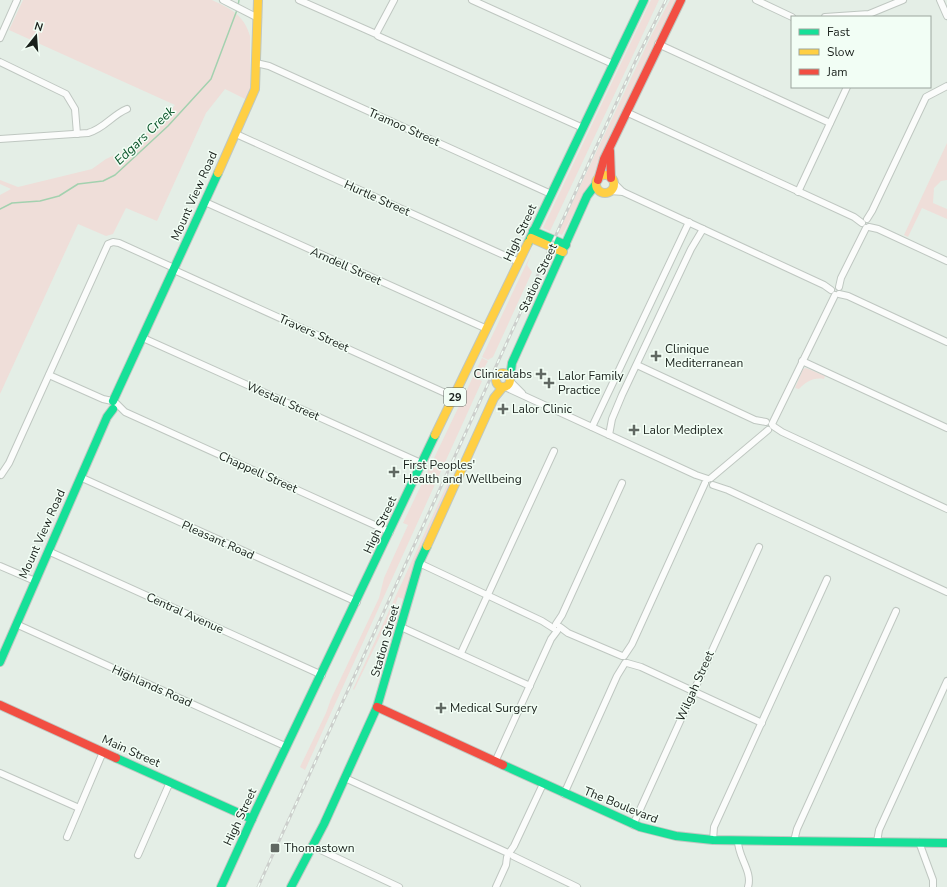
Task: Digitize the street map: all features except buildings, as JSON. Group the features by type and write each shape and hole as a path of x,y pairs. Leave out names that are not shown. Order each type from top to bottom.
{"street":[{"path":"0,38 17,0"},
{"path":"223,0 258,18"},
{"name":"Mount View Road","path":"0,662 80,477 254,92 258,0"},
{"path":"299,0 369,31 378,33 385,38 583,128"},
{"path":"378,33 394,0"},
{"path":"472,0 613,64"},
{"name":"High Street","path":"221,887 252,819 644,0"},
{"name":"Station Street","path":"505,383 512,363 587,196 597,182 602,164 610,146 658,44 681,0"},
{"path":"756,0 791,17"},
{"path":"845,16 876,14 903,0"},
{"path":"940,0 947,16"},
{"path":"658,44 830,124"},
{"path":"0,62 66,94 75,109 77,134"},
{"name":"Tramoo Street","path":"256,63 269,66 551,194"},
{"path":"564,794 618,676 624,659 702,494 722,469 755,440 768,426 777,413 926,97 947,86"},
{"path":"798,192 847,88"},
{"path":"0,138 77,134 98,129 116,115 127,109"},
{"path":"626,112 947,261"},
{"name":"Hurtle Street","path":"236,134 519,262"},
{"name":"Station Street","path":"610,146 609,171 612,180"},
{"path":"606,192 598,189 597,182 602,176 612,180 623,192 947,342"},
{"path":"606,192 613,187 612,180"},
{"path":"585,202 594,195 606,192 623,192"},
{"name":"Arndell Street","path":"205,202 487,330"},
{"path":"592,427 689,222"},
{"path":"608,435 612,419 637,364 693,245 703,228"},
{"path":"532,234 564,249"},
{"name":"Travers Street","path":"49,374 107,247 113,242 454,397"},
{"path":"641,324 653,330"},
{"name":"Westall Street","path":"143,338 422,464"},
{"path":"802,361 947,428"},
{"name":"Station Street","path":"291,887 345,778 377,707 419,563 494,398 505,383 508,375 502,374 512,363"},
{"path":"637,364 947,509"},
{"path":"2,475 9,463 49,374 113,404"},
{"path":"505,383 526,396 608,435 947,592"},
{"name":"Chappell Street","path":"113,404 125,412 390,532"},
{"path":"461,653 554,451"},
{"name":"Pleasant Road","path":"80,477 357,602"},
{"path":"495,762 622,483"},
{"name":"Wilgah Street","path":"633,825 759,547"},
{"name":"Central Avenue","path":"48,551 322,674"},
{"path":"419,563 762,723"},
{"path":"0,566 35,581"},
{"path":"713,840 714,827 827,579"},
{"path":"794,841 797,829 896,611"},
{"name":"Highlands Road","path":"16,624 287,747"},
{"path":"401,627 461,653 530,686"},
{"path":"877,842 879,830 947,681"},
{"name":"Main Street","path":"0,705 252,819"},
{"name":"The Boulevard","path":"377,707 633,825 673,836 713,840 947,843"},
{"path":"67,837 103,752"},
{"path":"0,773 79,808"},
{"path":"345,778 577,887"},
{"path":"138,855 170,782"},
{"path":"496,887 543,784"},
{"path":"738,840 738,849 748,874 749,886 756,887"},
{"path":"919,842 933,880 933,887"},
{"path":"312,846 399,887"}],"shaded area":[{"path":"23,0 212,0 225,6 236,14 244,23 250,36 250,91 247,100 225,89 206,113 157,221 126,208 113,234 106,236 78,224 0,394 0,195 11,189 0,184 0,180 18,187 92,169 106,159 128,149 161,121 175,105 9,30"},
{"path":"651,0 659,0 550,231 543,228"},
{"path":"670,0 677,0 602,152 604,153 593,184 583,195 562,235 558,233 651,36"},
{"path":"947,143 947,180 941,181 934,188 933,203 947,209 947,219 922,208 908,237 904,235"},
{"path":"531,254 527,265 532,272 493,357 488,360 482,357"},
{"path":"482,358 488,361 478,379 482,381 305,770 300,767 379,598 384,578 408,525 403,523"},
{"path":"806,368 825,376 824,379 813,379 799,389 795,388 803,369"},
{"path":"450,478 453,481 404,603 402,603 403,599 398,597 394,609 392,608 389,616 391,617 390,620 396,622 398,618 400,619 398,627 395,627 396,623 388,621 382,631 393,634 394,630 396,632 392,647 390,647 393,637 382,632 354,690 353,689"}],"waterway":[{"name":"Edgars Creek","path":"238,6 239,0"},
{"name":"Edgars Creek","path":"0,209 12,203 40,201 59,196 78,184 103,181 115,175 168,126 211,79 237,10"}],"railway":[{"path":"258,887 635,62 666,0"}],"traffic: fast":[{"path":"528,243 644,0"},
{"path":"113,401 218,173"},
{"path":"510,378 512,363 587,196 596,184"},
{"path":"533,231 566,245"},
{"path":"0,662 107,417 113,409"},
{"path":"221,887 256,810 435,435"},
{"path":"291,887 324,824 377,707 419,563 427,546"},
{"path":"116,758 252,819"},
{"path":"503,765 640,827 676,836 713,840 947,843"}],"traffic: slow":[{"path":"218,173 255,89 258,0"},
{"path":"605,175 611,178 614,184 611,190 605,193 599,190 596,184 599,178 605,175"},
{"path":"531,238 563,252"},
{"path":"435,435 528,243"},
{"path":"503,373 508,375 510,380 508,385 503,387 498,385 496,380 498,375 503,373"},
{"path":"427,546 494,398 503,387"}],"traffic: jam":[{"path":"598,180 604,159 681,0"},
{"path":"610,151 611,178"},
{"path":"0,705 116,758"},
{"path":"377,707 503,765"}],"place":[{"name":"Clinique Mediterranean","path":"656,356"},
{"name":"Clinicalabs","path":"541,374"},
{"name":"Lalor Family Practice","path":"549,383"},
{"name":"Lalor Clinic","path":"503,409"},
{"name":"Lalor Mediplex","path":"634,430"},
{"name":"First Peoples' Health and Wellbeing","path":"394,472"},
{"name":"Medical Surgery","path":"441,708"},
{"name":"Thomastown","path":"275,848"}]}
